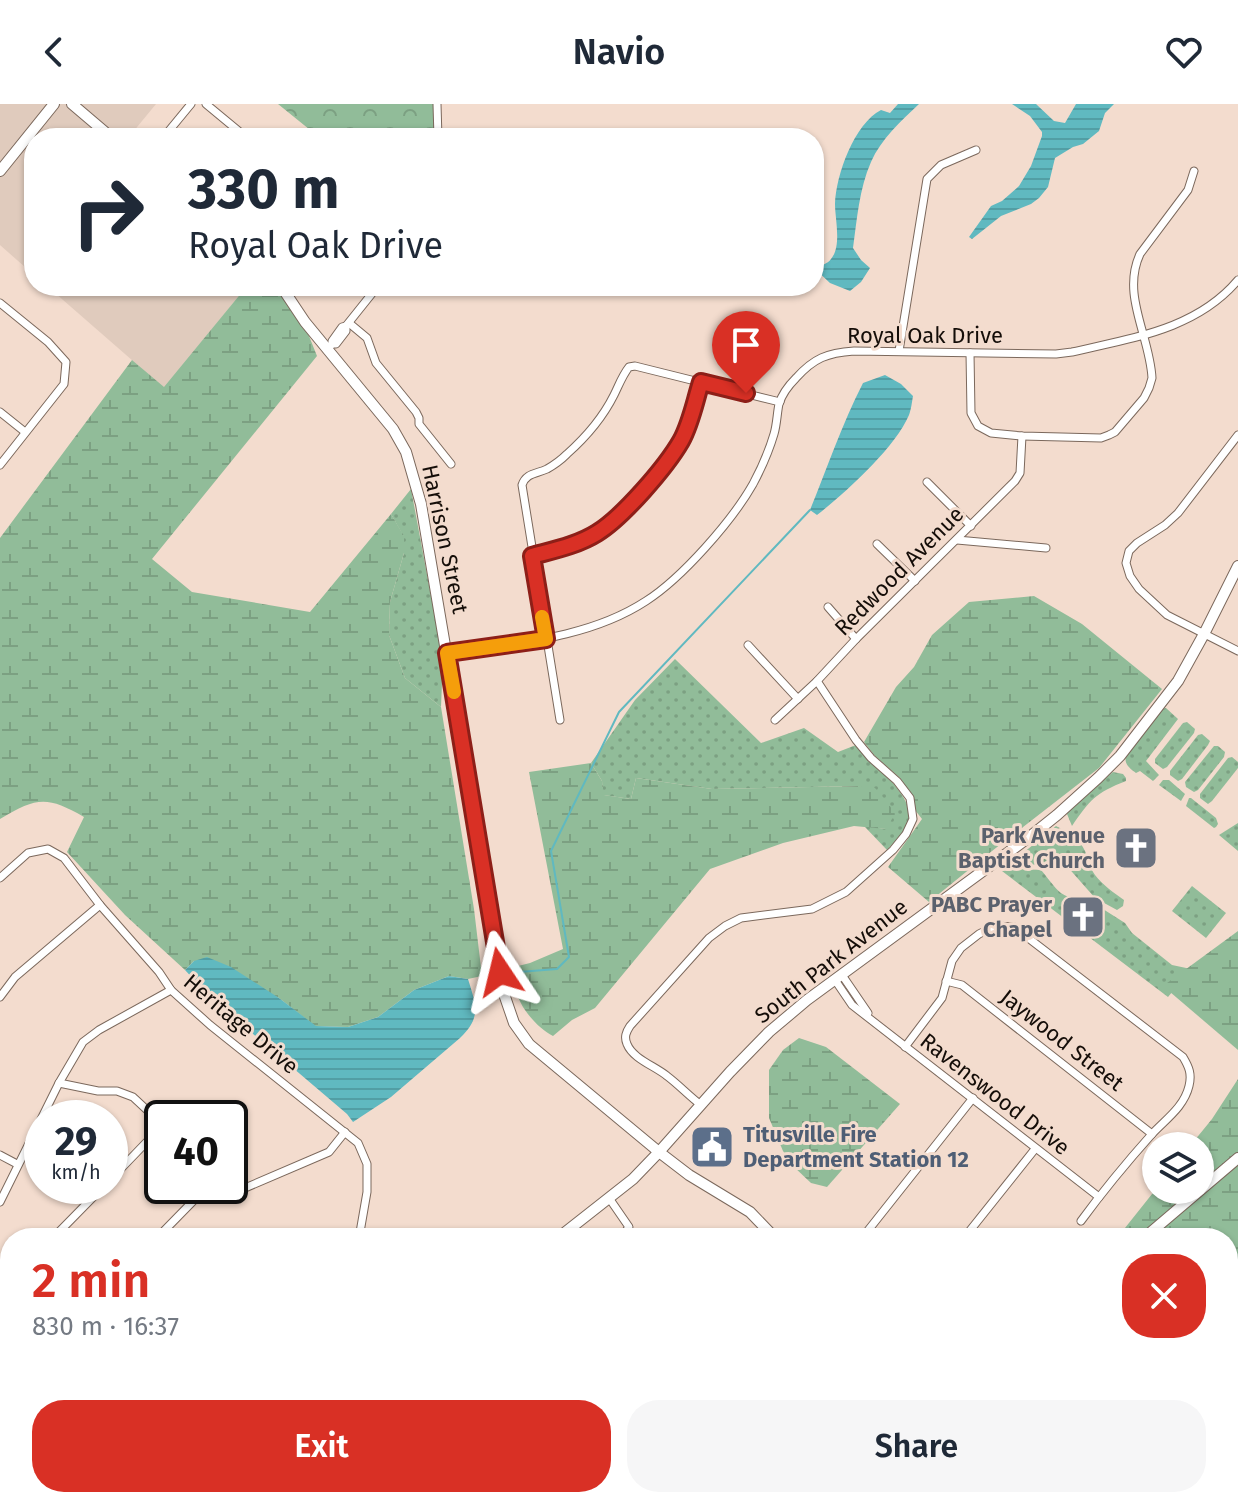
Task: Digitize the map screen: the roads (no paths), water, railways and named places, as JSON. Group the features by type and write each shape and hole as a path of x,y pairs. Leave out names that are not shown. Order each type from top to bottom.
{"street":[{"path":"35,128 54,104"},
{"path":"72,104 100,128"},
{"path":"171,128 191,104"},
{"path":"206,104 235,128"},
{"path":"437,104 438,128"},
{"path":"0,171 24,141"},
{"path":"899,351 927,179 941,165 976,150"},
{"path":"970,353 971,413 984,430 1022,436 1101,438 1115,432 1149,388 1151,369 1132,282 1135,264 1188,190 1194,171"},
{"name":"Royal Oak Drive","path":"447,653 546,639 612,619 649,600 700,553 734,512 755,481 774,433 780,402 789,386 814,360 854,351 1072,352 1164,329 1195,316 1219,300 1238,280"},
{"name":"Harrison Street","path":"291,296 305,322 330,347 393,429 406,452 421,504 504,994 514,1023 529,1044 659,1152 689,1175 750,1212 765,1228"},
{"path":"330,347 336,344 370,296"},
{"path":"0,303 48,342 66,362 64,384 0,465"},
{"path":"348,325 367,338 376,363 416,412 419,424 451,464"},
{"path":"560,720 522,485 527,476 549,468 577,445 604,412 629,367 780,402"},
{"path":"532,556 597,533 622,513 680,441 701,382"},
{"path":"0,412 25,432"},
{"path":"1238,435 1178,513 1137,543 1129,551 1126,563 1139,589 1167,615 1238,651"},
{"name":"Redwood Avenue","path":"775,720 1015,481 1020,473 1022,436"},
{"path":"927,482 971,526"},
{"path":"957,540 1046,548"},
{"path":"877,544 915,581"},
{"name":"South Park Avenue","path":"571,1228 633,1179 769,1032 807,1000 1049,822 1098,778 1120,756 1178,681 1238,566"},
{"path":"828,607 856,639"},
{"path":"748,645 798,699"},
{"path":"701,1105 627,1046 626,1032 630,1026 717,932 741,918 812,909 846,892 893,850 913,819 910,798 856,740 817,681"},
{"name":"Heritage Drive","path":"0,878 28,853 48,849 64,858 171,990 358,1143 367,1164 367,1192 361,1228"},
{"path":"0,997 15,977 100,905"},
{"path":"905,1047 937,1007 952,961 961,948 995,926 1014,927 1183,1057 1190,1070 1191,1082 1186,1096 1154,1132"},
{"name":"Ravenswood Drive","path":"839,978 852,1005 1099,1197"},
{"name":"Jaywood Street","path":"946,981 962,985 1149,1132"},
{"path":"0,1202 59,1083 83,1042 171,990"},
{"path":"59,1083 98,1091 117,1091 133,1097 144,1108"},
{"path":"870,1228 973,1098"},
{"path":"248,1187 329,1152 345,1132"},
{"path":"128,1161 144,1144"},
{"path":"1081,1221 1142,1146"},
{"path":"972,1228 1035,1149"},
{"path":"0,1155 17,1164"},
{"path":"1156,1228 1238,1158"},
{"path":"609,1198 628,1228"},
{"path":"63,1228 86,1204"},
{"path":"166,1228 188,1204"}],"water":[{"path":"898,104 919,104 886,138 867,172 853,248 870,268 850,291 824,277 824,264 834,254 837,240 836,192 855,138 871,117 881,110 890,113"},
{"path":"1012,104 1036,104 1054,121 1065,123 1076,104 1114,104 1105,113 1099,131 1083,144 1055,158 1048,187 1039,198 1001,216 972,239 969,237 991,206 1019,186 1031,166 1042,136 1030,116"},
{"path":"885,375 913,396 909,415 881,455 817,515 810,510 855,399 863,383"},
{"path":"207,957 231,967 316,1026 348,1027 378,1017 414,990 449,976 468,979 475,1004 474,1017 460,1038 391,1097 353,1122 211,998 185,970 194,961"}],"waterway":[{"path":"519,972 557,969 569,957 551,851 619,712 810,510"}],"place":[{"name":"Park Avenue Baptist Church","path":"1136,848"},
{"name":"PABC Prayer Chapel","path":"1083,917"},
{"name":"Titusville Fire Department Station 12","path":"712,1147"}]}
